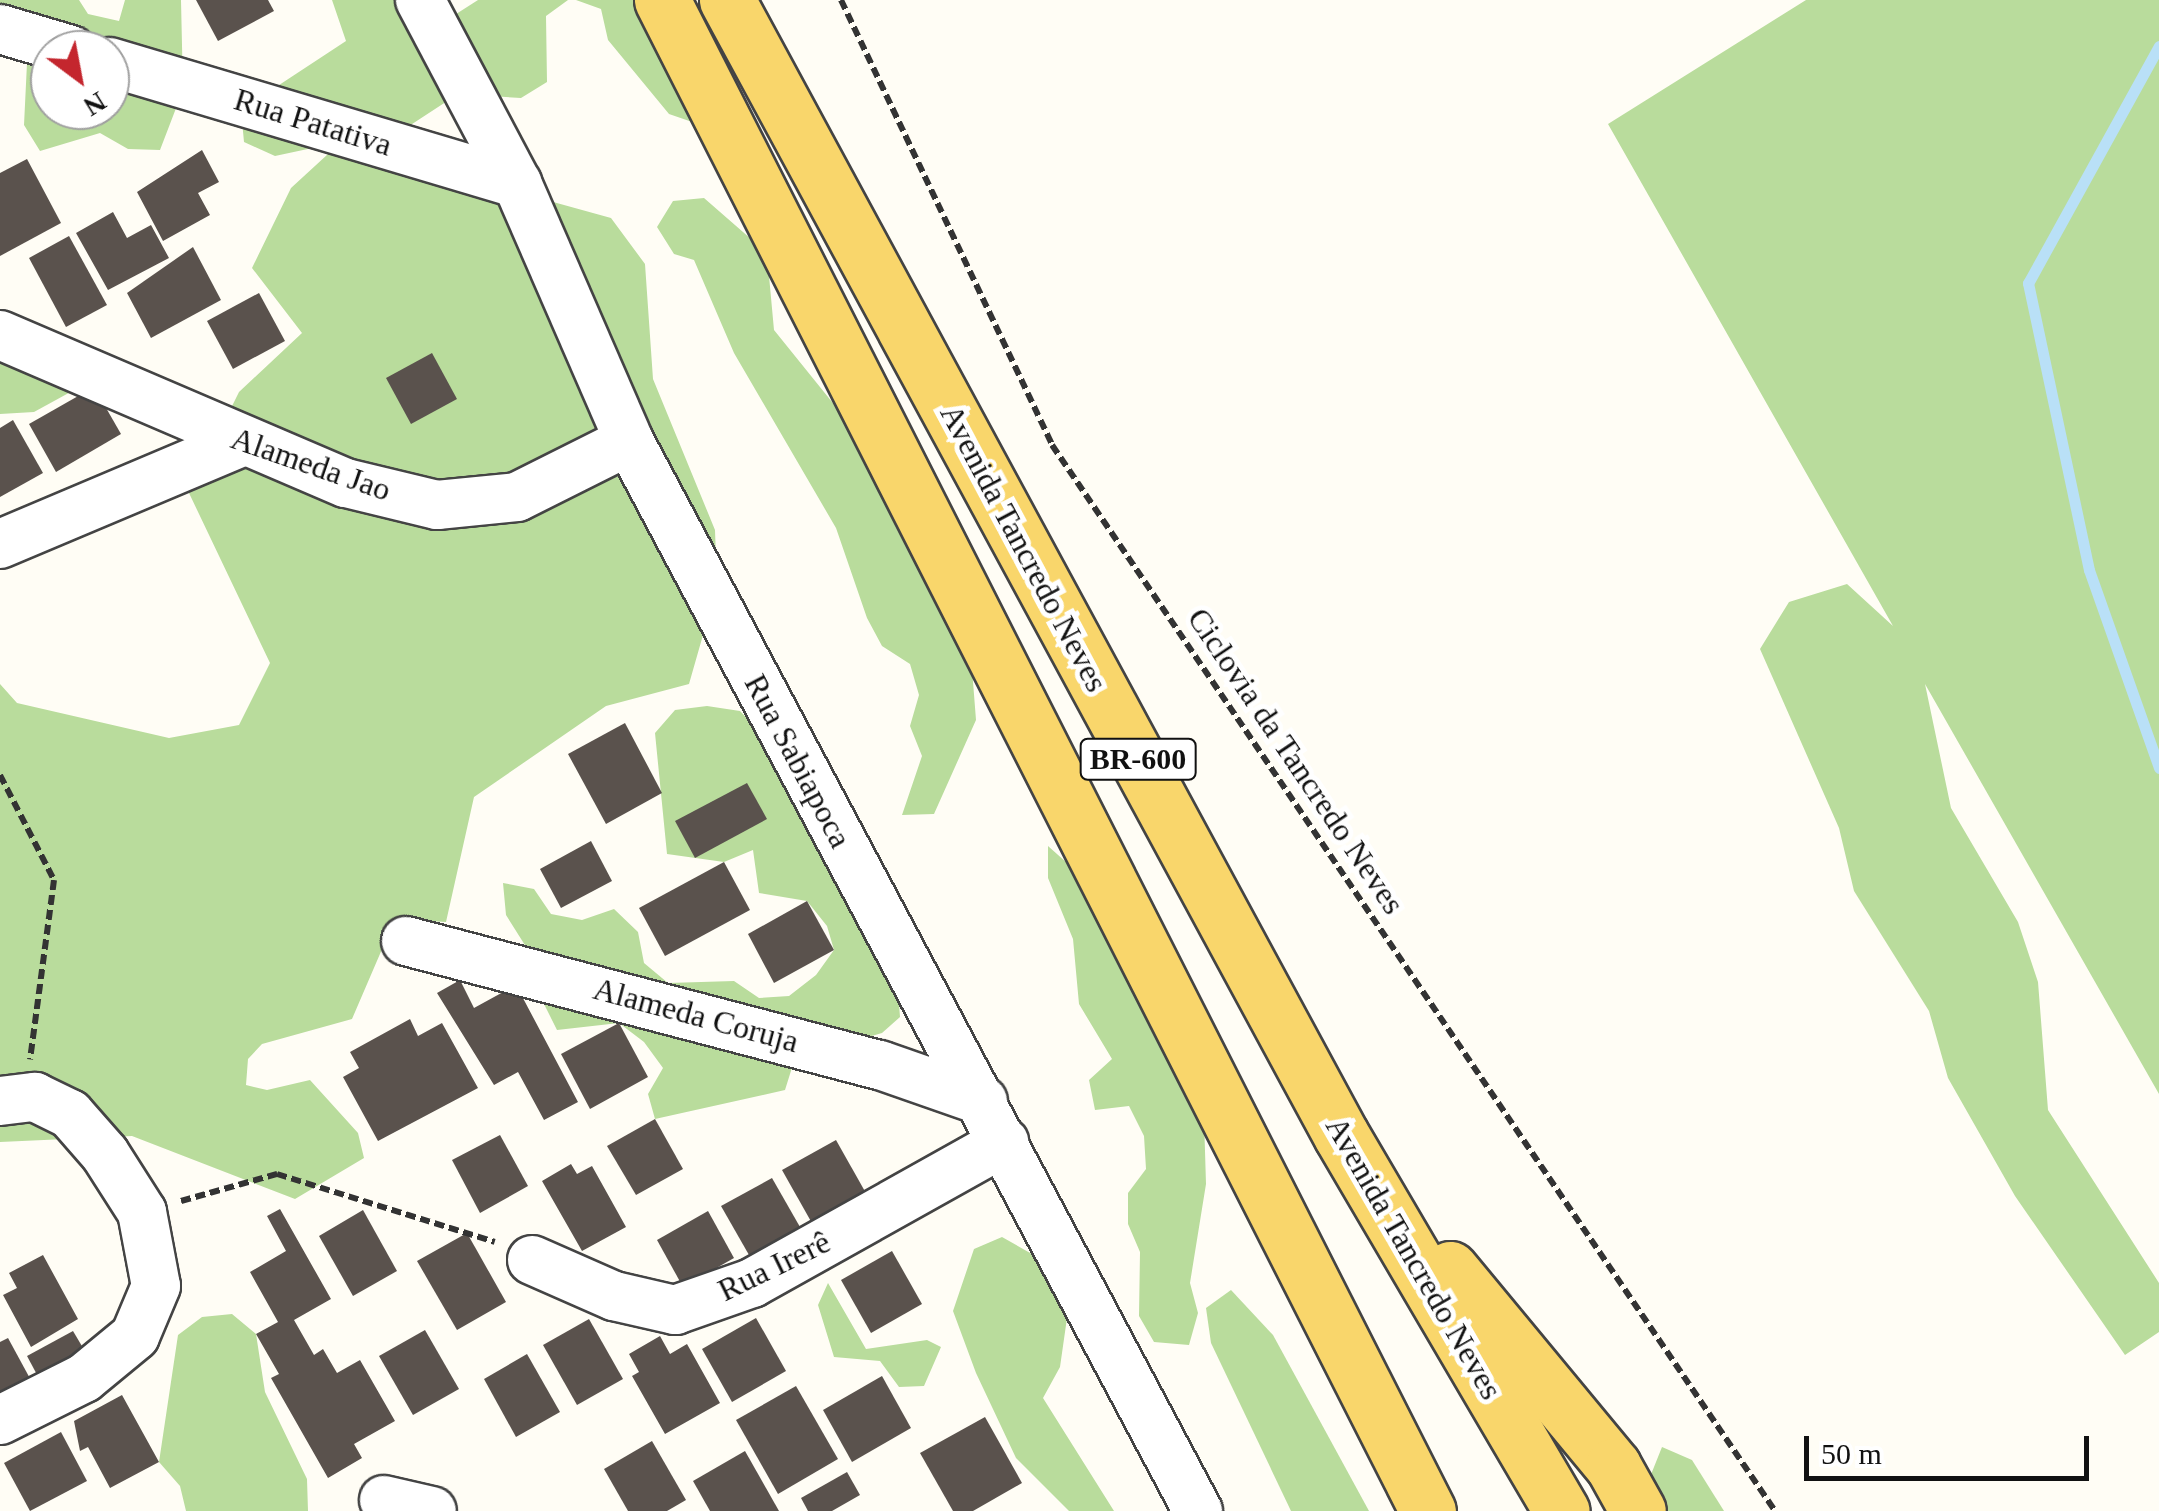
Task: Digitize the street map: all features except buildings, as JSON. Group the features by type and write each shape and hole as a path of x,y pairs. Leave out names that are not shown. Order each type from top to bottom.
{"main road":[{"name":"BR-600","path":"662,0 1428,1511"},
{"name":"Avenida Tancredo Neves","path":"728,0 1341,1136 1562,1511"},
{"path":"1341,1136 1613,1466 1638,1511"},
{"path":"1264,1184 1393,1511"}],"street":[{"name":"Rua Sabiapoca","path":"420,0 517,183 629,441 1198,1511"},
{"path":"0,29 30,38"},
{"name":"Rua Patativa","path":"130,68 517,183"},
{"name":"Alameda Jao","path":"0,334 241,442 346,483 437,505 516,496 629,441"},
{"path":"0,544 241,442"},
{"name":"Alameda Coruja","path":"406,941 880,1065 994,1122"},
{"path":"0,1101 35,1096 70,1114 142,1212 156,1286 135,1336 84,1378 0,1420"},
{"name":"Rua Irerê","path":"532,1260 614,1296 675,1310 752,1283 994,1122"},
{"path":"384,1500 432,1511"}],"path":[{"name":"Ciclovia da Tancredo Neves","path":"841,0 1052,445 1775,1511"},
{"path":"0,775 54,880 29,1064"},
{"path":"142,1212 277,1174 470,1230 532,1260"}],"green space":[{"path":"0,0 79,0 88,14 119,21 125,0 181,0 183,90 160,150 128,149 100,133 40,151 24,125 27,63 19,32 0,25"},
{"path":"332,0 412,0 453,16 478,0 568,0 546,16 547,82 521,98 458,94 406,128 275,156 244,142 241,110 346,41"},
{"path":"576,0 658,0 698,124 669,114 608,40 601,9"},
{"path":"1806,0 2159,0 2159,1094 1925,684 1951,808 2018,922 2038,982 2048,1110 2159,1283 2159,1332 2125,1355 2015,1196 1948,1078 1929,1011 1854,891 1839,828 1760,649 1789,602 1847,584 1893,626 1608,124"},
{"path":"340,143 611,218 645,264 653,379 715,530 717,586 689,684 606,706 474,797 446,922 395,919 352,1019 262,1044 248,1059 246,1085 267,1090 310,1080 358,1133 364,1158 295,1199 132,1136 0,1142 0,684 17,703 169,738 239,725 270,663 189,493 239,392 302,333 252,268 291,188"},
{"path":"704,198 751,239 768,265 774,330 874,454 971,656 976,720 934,814 902,815 922,756 910,726 919,695 910,664 882,646 867,618 836,528 734,353 694,260 674,254 657,227 673,201"},
{"path":"0,342 76,389 34,412 0,414"},
{"path":"707,706 740,711 760,732 898,991 900,1017 882,1033 795,1058 785,1090 655,1119 648,1094 663,1068 644,1042 619,1023 557,1030 543,1002 540,969 506,915 503,883 534,889 551,914 582,920 614,909 638,932 644,963 668,983 734,981 759,998 789,996 816,975 834,950 827,926 807,901 759,893 753,850 724,862 667,854 655,733 675,710"},
{"path":"1048,846 1085,879 1204,1118 1206,1184 1190,1283 1198,1313 1189,1345 1154,1342 1139,1316 1140,1252 1128,1224 1128,1193 1146,1169 1144,1136 1129,1106 1095,1110 1089,1080 1112,1059 1079,1004 1073,939 1048,878"},
{"path":"1002,1237 1046,1262 1068,1311 1060,1367 1043,1398 1114,1511 1069,1511 1016,1458 976,1373 953,1311 974,1249"},
{"path":"828,1283 866,1349 927,1340 941,1347 924,1386 899,1387 880,1361 834,1357 818,1305"},
{"path":"1231,1290 1273,1335 1369,1511 1291,1511 1211,1343 1206,1308"},
{"path":"232,1314 256,1334 265,1392 307,1479 308,1511 186,1511 180,1486 159,1462 178,1335 202,1317"},
{"path":"1662,1447 1692,1460 1724,1511 1662,1511 1650,1477"}],"waterway":[{"path":"2159,46 2028,283 2089,570 2159,768"}]}
